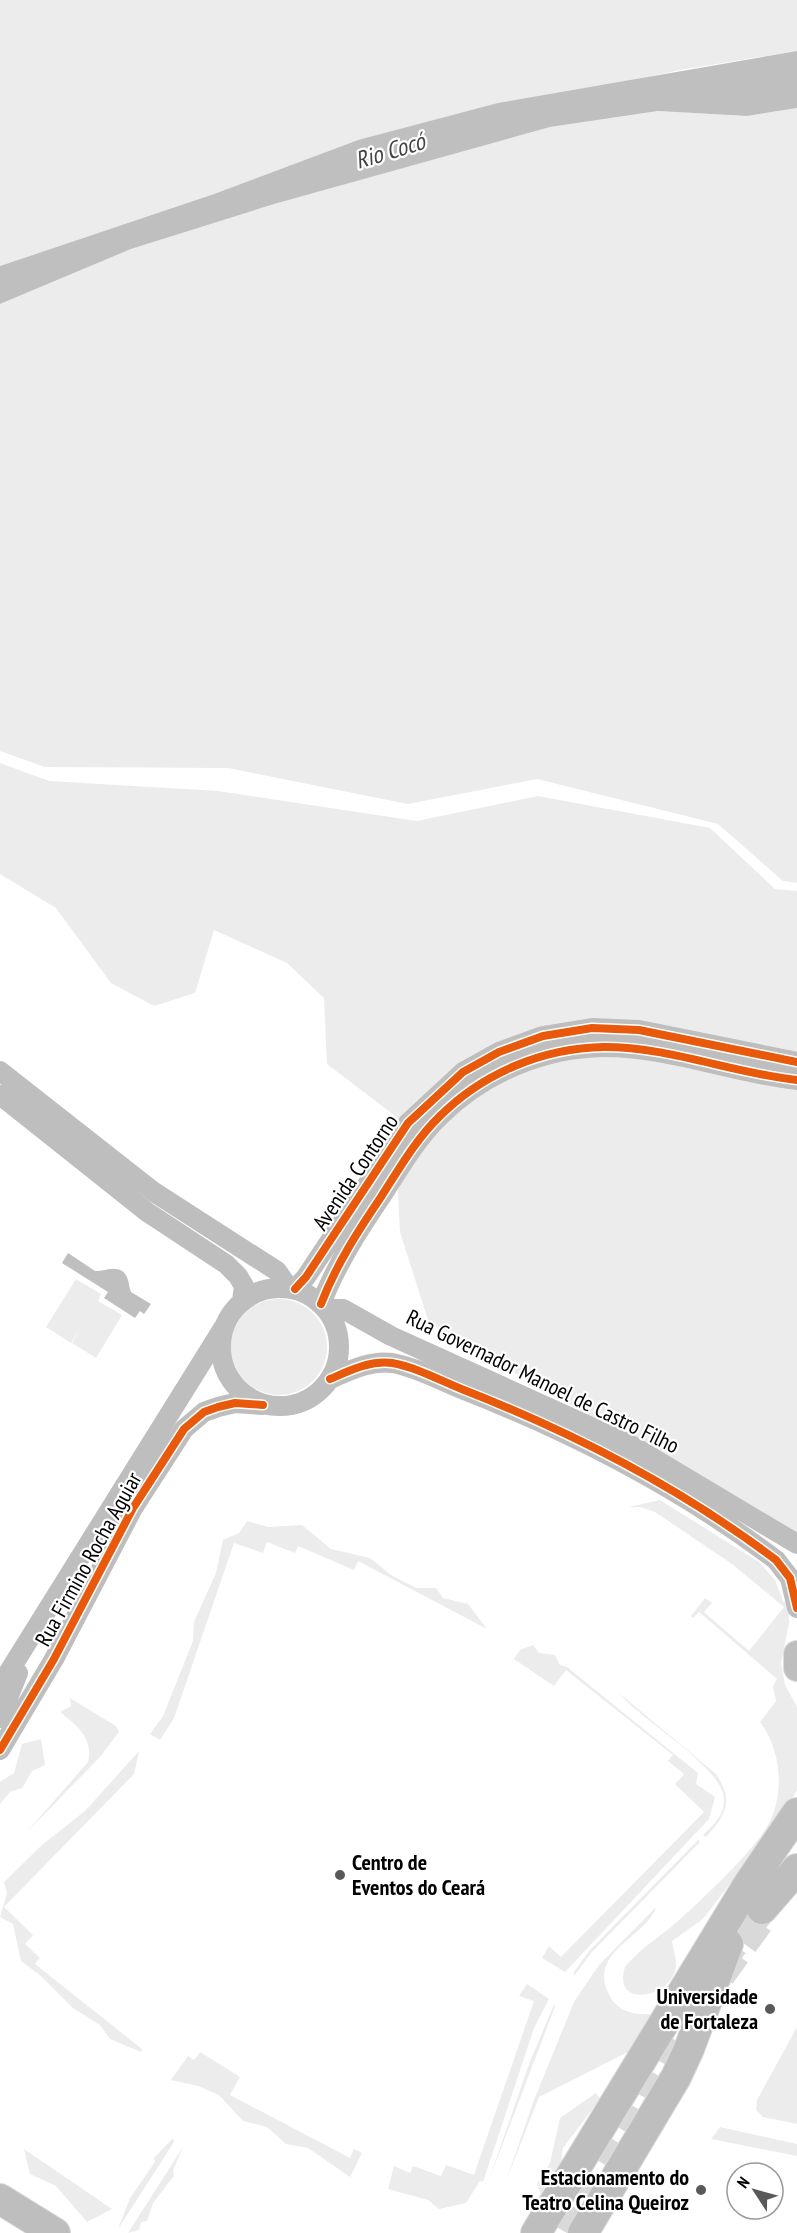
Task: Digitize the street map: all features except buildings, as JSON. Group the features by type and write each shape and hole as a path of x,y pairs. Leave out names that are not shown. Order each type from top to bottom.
{"highway":[{"path":"536,2233 748,1886 797,1813"},
{"path":"583,2233 676,2077 689,2049 737,1921 775,1847"},
{"path":"764,1911 797,1870"},
{"path":"0,2199 55,2233"}],"main road":[{"path":"797,1654 797,1668"}],"street":[{"name":"Avenida Contorno","path":"292,1289 306,1277 408,1123 463,1072 499,1052 543,1036 592,1028 639,1030 797,1062"},
{"name":"Avenida Contorno","path":"324,1307 334,1271 411,1149 439,1116 457,1101 507,1070 553,1053 605,1047 645,1050 769,1077 797,1080"},
{"path":"0,1071 56,1112 154,1192 238,1276 244,1286 242,1301 225,1325 220,1344 222,1364 231,1382 245,1396 263,1405 282,1407 301,1403 318,1393 330,1379 338,1362 339,1343 336,1325 324,1307 308,1294 292,1289 267,1289 242,1301"},
{"path":"0,1095 147,1212 277,1271 292,1289"},
{"path":"42,1130 56,1112"},
{"name":"Rua Governador Manoel de Castro Filho","path":"324,1307 343,1309 391,1336 633,1446 797,1544"},
{"name":"Rua Firmino Rocha Aguiar","path":"0,1686 225,1325"},
{"name":"Rua Governador Manoel de Castro Filho","path":"330,1379 364,1365 390,1362 486,1398 571,1436 637,1471 776,1560 790,1578 797,1608"},
{"name":"Rua Firmino Rocha Aguiar","path":"0,1750 54,1659 133,1508 184,1429 204,1412 218,1407 236,1403 263,1405"},
{"path":"0,1718 30,1636"}],"shaded area":[{"path":"0,0 797,0 797,51 680,70 358,140 214,194 0,266"},
{"path":"797,108 797,883 783,881 718,824 537,779 408,804 228,768 45,767 0,751 0,304 131,249 273,204 550,127 658,111 747,116"},
{"path":"0,763 49,781 218,791 417,821 538,796 710,828 775,889 797,891 797,1536 429,1323 400,1232 394,1115 327,1064 324,998 287,963 214,930 195,993 154,1006 111,983 56,908 0,874"},
{"path":"76,1279 101,1294 98,1301 122,1315 96,1358 72,1343 82,1325 71,1343 46,1327"},
{"path":"279,1299 297,1302 313,1313 324,1329 327,1347 324,1365 313,1381 297,1392 279,1395 261,1392 245,1381 234,1365 231,1347 234,1329 245,1313 261,1302"},
{"path":"660,1500 759,1562 775,1580 783,1601 788,1604 789,1623 781,1663 785,1685 797,1707 797,1790 781,1817 703,1919 672,1941 676,1965 673,1976 666,1985 656,1991 635,1994 627,1989 623,1981 625,1967 637,1954 700,1901 744,1857 772,1817 779,1781 776,1756 767,1732 760,1722 776,1701 773,1686 777,1679 699,1612 693,1618 691,1616 705,1598 712,1603 704,1612 749,1651 784,1607 732,1564 655,1512 641,1507 629,1507"},
{"path":"247,1521 268,1527 302,1525 331,1549 370,1558 391,1575 416,1588 436,1588 443,1598 468,1604 487,1629 358,1561 354,1570 298,1546 295,1553 267,1542 263,1553 234,1543 174,1718 160,1740 150,1734 163,1716 193,1641 194,1622 216,1573 223,1540 239,1533"},
{"path":"533,1645 539,1653 555,1655 560,1665 567,1667 698,1773 696,1784 715,1797 709,1819 565,1972 542,1958 549,1946 561,1957 704,1812 675,1784 684,1774 668,1761 673,1755 566,1670 554,1686 514,1659 508,1667 520,1650"},
{"path":"619,1693 716,1774 722,1783 726,1800 723,1815 706,1837 703,1835 718,1819 724,1806 721,1787 711,1773 696,1759 629,1704"},
{"path":"70,1698 116,1726 119,1732 100,1757 26,1833 88,1762 86,1739 77,1727 60,1712 71,1706"},
{"path":"41,1739 45,1765 32,1771 22,1788 10,1792 0,1804 0,1782 14,1773 22,1744"},
{"path":"139,1751 134,1774 4,1907 33,1935 25,1944 40,1958 35,1964 142,2049 141,2052 110,2039 100,2025 73,2008 41,1976 21,1961 13,1924 0,1917 7,1893 4,1882 42,1845 85,1811"},
{"path":"698,1840 700,1842 592,1952 574,1976 574,1972 589,1951"},
{"path":"656,1907 651,1918 611,1957 605,1969 605,1982 611,1998 620,2008 638,2014 658,2014 634,2049 539,2097 506,2181 534,2100 574,2002 599,1965"},
{"path":"527,1984 549,1999 534,2028 483,2182 480,2181 466,2203 439,2209 428,2200 388,2189 394,2166 410,2173 413,2166 441,2176 446,2165 474,2175 534,2001 519,1996"},
{"path":"556,2004 489,2180 529,2064"},
{"path":"797,2027 797,2124 763,2117 756,2110 757,2100"},
{"path":"200,2052 240,2077 230,2095 350,2158 354,2149 362,2153 350,2177 308,2148 286,2144 267,2127 243,2121 219,2095 198,2086 171,2080 188,2056 194,2060"},
{"path":"596,2093 600,2099 563,2148 561,2162 541,2195 537,2184 550,2163 560,2118"},
{"path":"720,2127 797,2144 797,2156 711,2139"},
{"path":"173,2138 174,2142 118,2229 130,2198 155,2162 154,2158"},
{"path":"183,2147 173,2170 174,2176 153,2203 147,2221 141,2222 139,2230 128,2233"},
{"path":"24,2149 112,2209 87,2222 56,2186 30,2174"}],"water":[{"name":"Rio Cocó","path":"797,51 797,108 747,116 658,111 550,127 274,204 131,249 0,304 0,266 214,194 358,140 498,103"},
{"path":"68,1253 95,1271 121,1270 127,1277 131,1292 151,1304 144,1314 140,1311 135,1318 104,1298 108,1292 62,1263"}],"tunnel":[{"path":"715,1967 762,1909"},
{"path":"722,1976 767,1914"},
{"path":"567,2233 685,2031"}],"cycle path":[{"path":"295,1289 306,1277 408,1123 463,1072 499,1052 543,1036 592,1028 639,1030 797,1062"},
{"path":"321,1304 333,1276 356,1236 423,1134 440,1116 475,1087 515,1066 537,1058 581,1048 629,1048 797,1080"},
{"path":"330,1379 376,1363 401,1365 505,1407 586,1444 665,1486 776,1560 790,1578 797,1608"},
{"path":"0,1750 54,1659 133,1508 184,1429 204,1412 218,1407 235,1403 263,1405"}],"place":[{"name":"Centro de Eventos do Ceará","path":"340,1875"},
{"name":"Universidade de Fortaleza","path":"770,2009"},
{"name":"Estacionamento do Teatro Celina Queiroz","path":"701,2190"}]}
